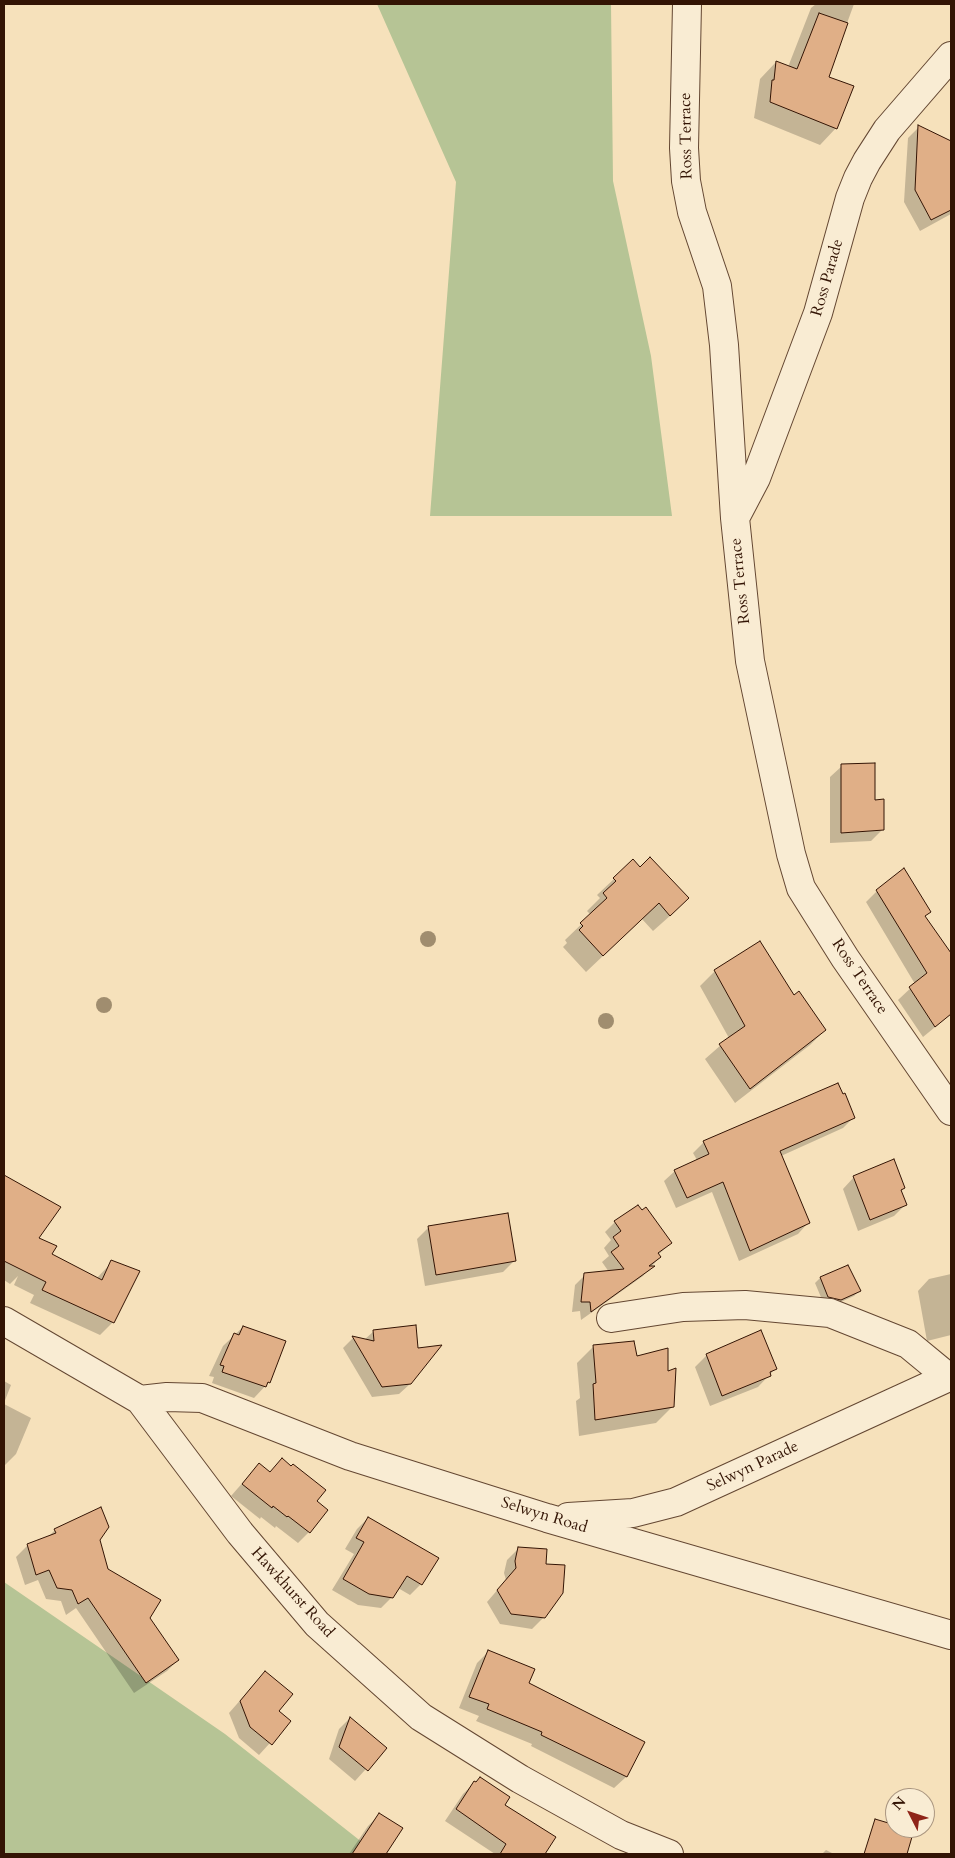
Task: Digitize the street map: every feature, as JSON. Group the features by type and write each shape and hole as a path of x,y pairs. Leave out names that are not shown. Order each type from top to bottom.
{"street":[{"name":"Ross Terrace","path":"687,4 684,148 686,181 692,212 717,286 724,344 735,518 750,662 791,854 802,888 845,958 951,1111"},
{"name":"Ross Parade","path":"735,518 756,478 818,314 850,198 858,178 887,130 951,56"},
{"name":"Selwyn Parade","path":"547,1518 633,1513 676,1502 950,1376 908,1344 830,1314 745,1305 683,1307 610,1318"},
{"name":"Hawkhurst Road","path":"4,1321 140,1400 240,1534 317,1624 421,1717 625,1845 669,1854"},
{"name":"Selwyn Road","path":"140,1400 167,1397 202,1398 350,1456 547,1518 951,1635"}],"green space":[{"path":"377,4 611,4 613,181 651,356 672,516 430,516 456,182"},
{"path":"4,1582 225,1734 377,1854 4,1854"}],"building":[{"path":"819,13 848,23 829,77 854,86 837,129 770,102 776,61 797,69"},
{"path":"918,125 951,141 951,210 931,220 915,190"},
{"path":"875,763 875,800 884,799 884,830 841,833 841,764"},
{"path":"650,857 689,898 670,916 659,903 603,956 579,930 583,926 580,923 607,898 603,893 616,881 613,878 633,859 640,867"},
{"path":"904,868 931,912 925,916 951,953 951,1014 935,1027 909,987 927,973 876,890"},
{"path":"760,941 794,995 799,991 826,1030 750,1089 719,1044 745,1026 714,970"},
{"path":"838,1083 843,1094 845,1093 855,1118 780,1151 810,1223 750,1251 723,1182 687,1198 674,1170 709,1154 703,1141"},
{"path":"894,1159 905,1188 901,1190 907,1205 870,1220 853,1176"},
{"path":"4,1175 61,1207 39,1238 57,1246 52,1254 102,1280 111,1260 140,1271 114,1323 42,1290 46,1282 4,1261"},
{"path":"638,1205 642,1210 646,1207 672,1243 658,1253 661,1257 649,1266 655,1266 591,1312 590,1302 581,1302 584,1273 624,1269 611,1252 619,1246 613,1237 621,1231 614,1221"},
{"path":"508,1213 516,1261 436,1275 428,1226"},
{"path":"848,1265 861,1291 841,1300 828,1297 820,1277"},
{"path":"416,1325 418,1348 442,1345 411,1384 382,1387 352,1336 374,1341 373,1330"},
{"path":"243,1326 286,1341 270,1383 268,1382 266,1387 222,1372 224,1366 220,1365 234,1333 239,1335"},
{"path":"761,1330 777,1369 770,1372 771,1376 722,1396 706,1354"},
{"path":"634,1341 637,1356 668,1348 668,1371 676,1368 674,1407 595,1420 593,1384 596,1383 593,1345"},
{"path":"282,1458 291,1466 293,1464 326,1490 317,1501 328,1510 310,1533 273,1506 272,1508 242,1484 259,1463 270,1472"},
{"path":"101,1507 109,1527 100,1540 108,1569 161,1600 150,1618 179,1660 146,1683 88,1598 78,1604 72,1590 57,1588 49,1570 36,1575 27,1544 56,1533 54,1529"},
{"path":"368,1517 439,1558 422,1585 407,1576 393,1598 369,1594 343,1579 364,1542 356,1538"},
{"path":"518,1547 547,1549 546,1564 565,1565 563,1593 545,1618 511,1614 497,1590 516,1568 515,1561"},
{"path":"488,1650 535,1669 529,1683 645,1742 627,1777 541,1735 542,1732 487,1709 489,1704 469,1697"},
{"path":"265,1671 293,1694 279,1711 291,1721 272,1745 250,1727 240,1701"},
{"path":"350,1717 387,1748 368,1771 339,1747"},
{"path":"480,1777 510,1797 505,1805 556,1837 545,1854 500,1854 506,1844 456,1809 474,1781 476,1782"},
{"path":"379,1813 403,1828 386,1854 352,1854"},
{"path":"875,1819 885,1822 885,1838 912,1838 907,1854 864,1854"}]}
